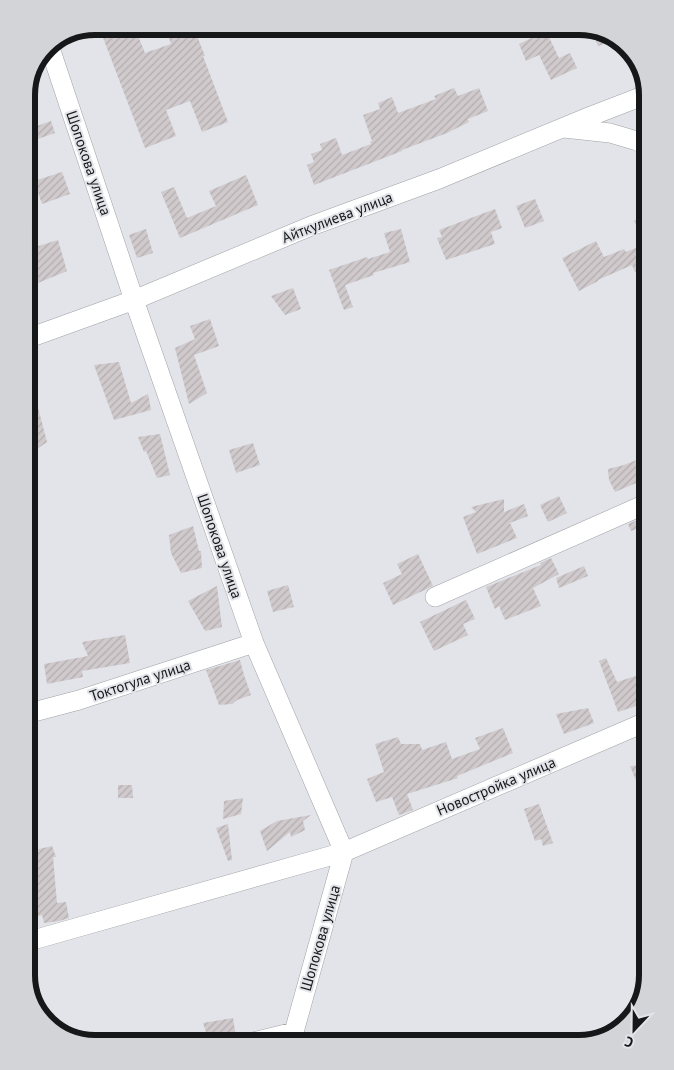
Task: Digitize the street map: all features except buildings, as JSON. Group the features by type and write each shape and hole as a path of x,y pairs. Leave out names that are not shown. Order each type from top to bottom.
{"street":[{"name":"Шопокова улица","path":"52,54 134,300 254,643 344,852 294,1035"},
{"name":"Айткулиева улица","path":"35,336 134,300 311,226 439,179 639,97"},
{"path":"563,127 610,133 639,142"},
{"path":"435,597 639,507"},
{"name":"Токтогула улица","path":"35,712 79,700 254,643"},
{"name":"Новостройка улица","path":"35,939 344,852 639,725"}]}
